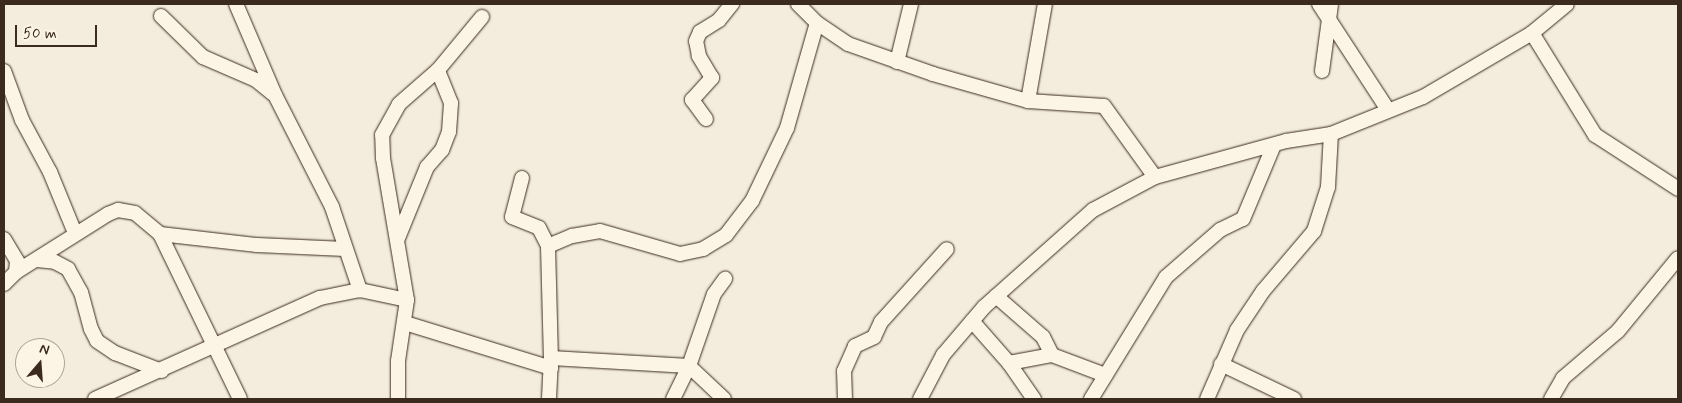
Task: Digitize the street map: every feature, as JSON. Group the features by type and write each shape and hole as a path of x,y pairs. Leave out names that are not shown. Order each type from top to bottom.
{"street":[{"path":"236,4 275,95 332,207 360,290"},
{"path":"706,119 692,100 712,78 699,56 696,41 700,32 719,20 732,4"},
{"path":"798,4 817,23 848,44 897,62 1028,101 1104,106 1154,177"},
{"path":"897,62 911,4"},
{"path":"1028,101 1045,4"},
{"path":"1319,4 1388,110"},
{"path":"1322,71 1331,4"},
{"path":"920,399 943,355 972,321 996,296 1094,210 1154,177 1274,146 1331,134 1388,110 1468,72 1532,33 1567,4"},
{"path":"161,16 202,57 256,80 275,95"},
{"path":"398,399 398,361 406,323 407,300 382,136 399,104 438,70 482,17"},
{"path":"548,246 572,236 600,231 680,254 704,249 726,235 752,201 790,122 801,72 817,23"},
{"path":"1532,33 1595,135 1678,188"},
{"path":"398,238 422,185 427,167 442,150 449,132 451,103 438,70"},
{"path":"4,71 22,120 50,172 75,233"},
{"path":"1207,399 1237,330 1263,290 1314,231 1328,187 1331,134"},
{"path":"1091,399 1166,277 1220,230 1243,218 1274,146"},
{"path":"522,178 512,217 539,228 548,246 551,363 548,399"},
{"path":"4,284 16,272 37,260 75,233 118,210 134,213 160,234 240,399"},
{"path":"160,234 257,245 346,249"},
{"path":"4,239 15,254 16,272"},
{"path":"846,399 844,371 855,346 874,337 881,322 947,248"},
{"path":"1551,399 1563,378 1618,331 1678,258"},
{"path":"37,260 55,262 68,269 81,292 93,335 105,348 162,371"},
{"path":"673,399 689,366 703,321 725,279"},
{"path":"94,399 162,371 320,298 360,290 407,300"},
{"path":"996,296 1043,337 1052,355"},
{"path":"972,321 1009,363 1034,399"},
{"path":"406,323 551,363 689,366 724,399"},
{"path":"1009,363 1052,355 1105,376"},
{"path":"1222,364 1294,399"}]}
